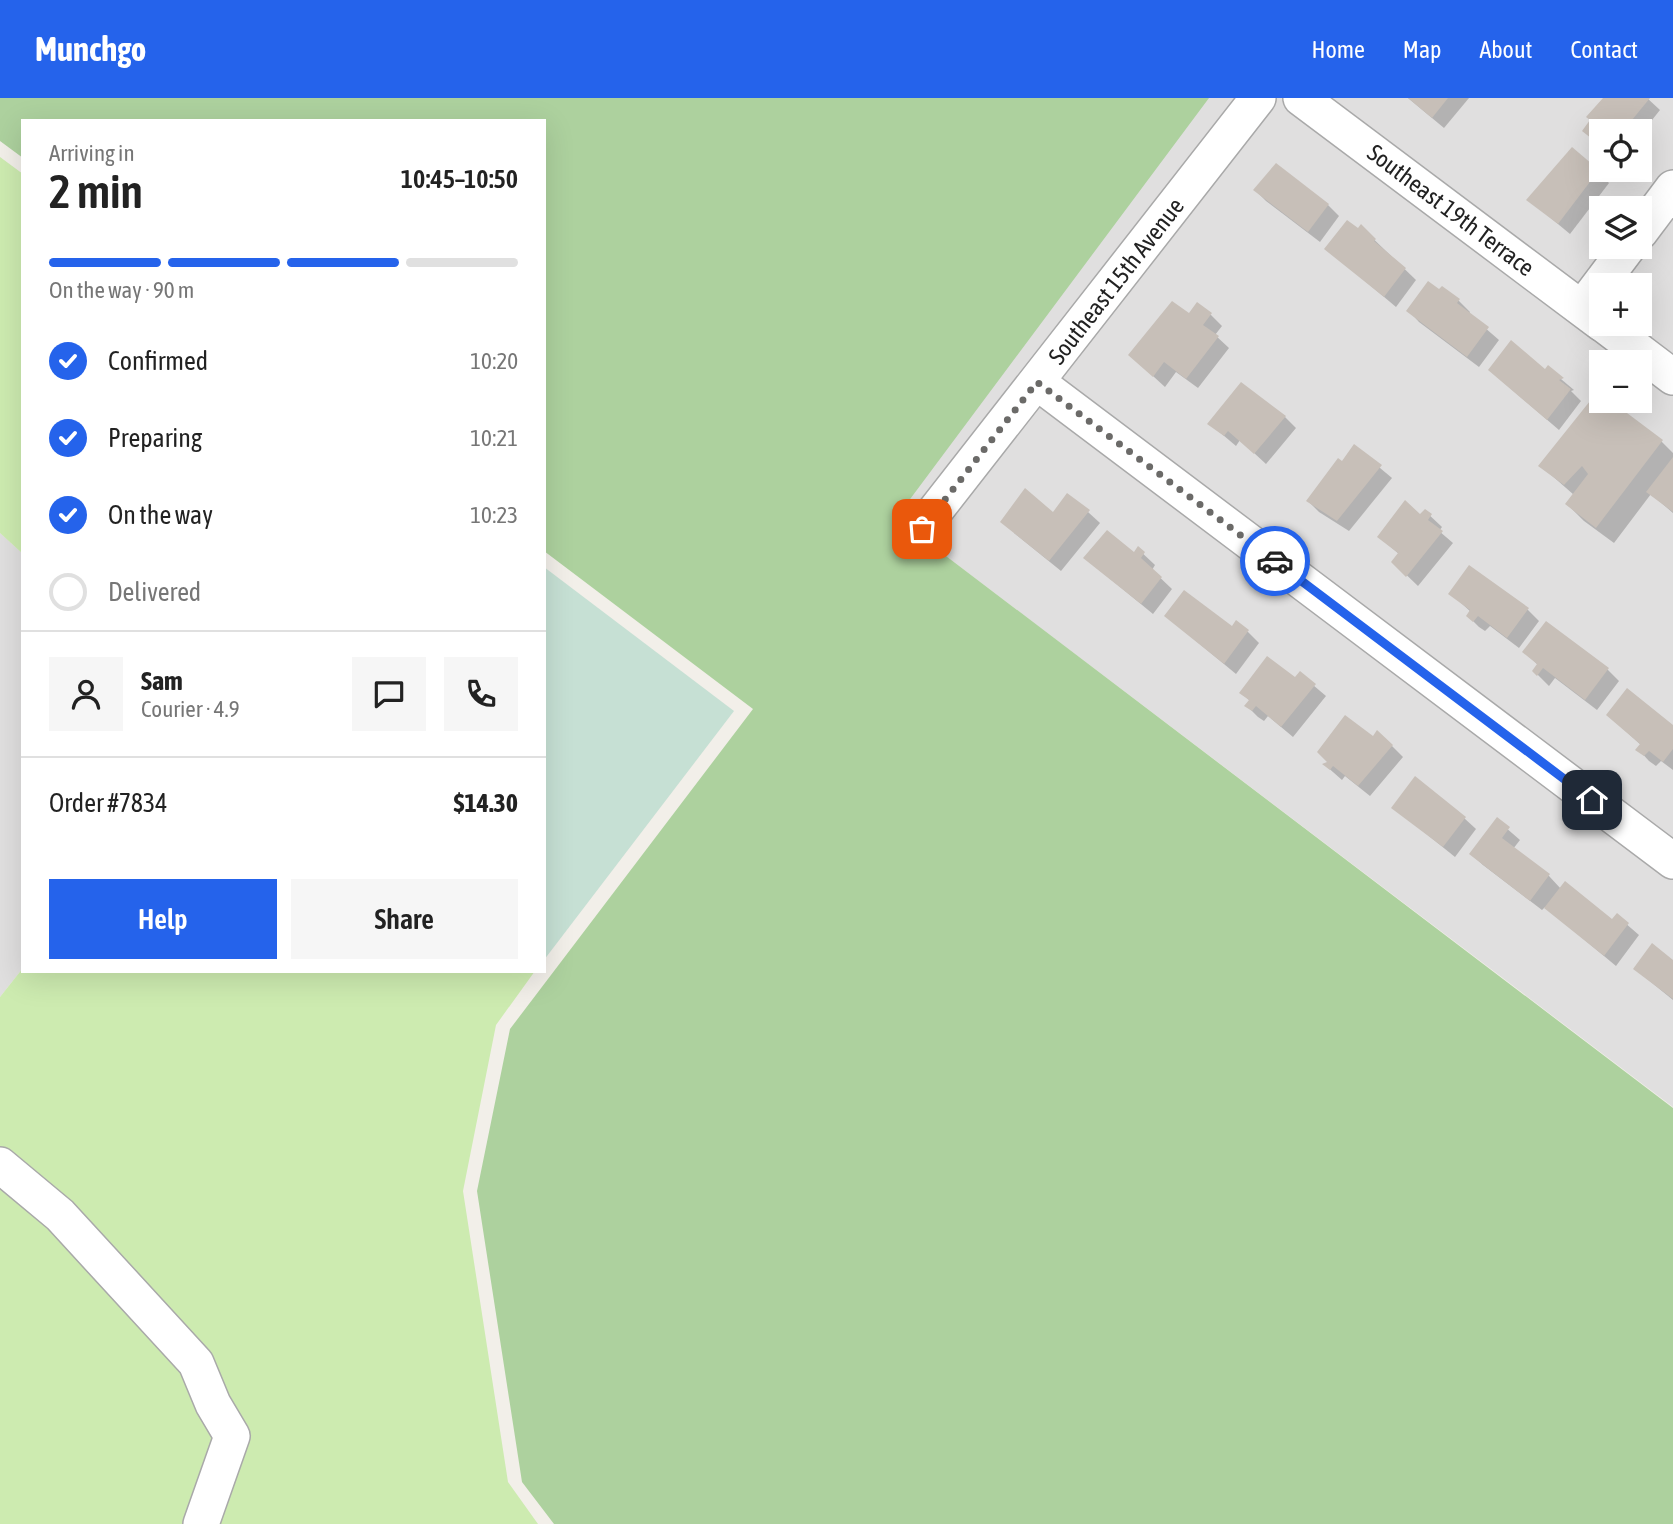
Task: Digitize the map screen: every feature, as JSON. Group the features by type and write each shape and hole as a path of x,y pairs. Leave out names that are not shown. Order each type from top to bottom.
{"street":[{"name":"Southeast 15th Avenue","path":"922,529 1258,98"},
{"name":"Southeast 19th Terrace","path":"1301,98 1589,314"},
{"path":"1652,216 1673,188"},
{"name":"Southeast 19th Terrace","path":"1619,336 1673,377"},
{"path":"1037,382 1668,847"},
{"path":"0,1166 60,1214 196,1363 213,1404 232,1436 201,1524"}],"shaded area":[{"path":"1119,98 1673,98 1673,1107 893,516"},
{"path":"0,533 21,552 21,971 0,997"}],"green space":[{"path":"0,98 1209,98 896,518 1673,1108 1673,1524 554,1524 522,1482 477,1191 510,1029 753,709 546,553 546,119 21,119 21,157 0,141"},
{"path":"0,157 21,173 21,552 0,533"},
{"path":"546,569 734,711 546,957"},
{"path":"21,971 21,973 534,973 496,1025 463,1191 508,1482 538,1524 0,1524 0,997"}],"building":[{"path":"1408,98 1448,98 1432,118"},
{"path":"1603,98 1650,98 1633,119 1589,119 1586,117"},
{"path":"1589,121 1589,137 1582,131"},
{"path":"1572,147 1589,161 1590,182 1558,224 1526,200"},
{"path":"1276,163 1329,204 1308,232 1253,190"},
{"path":"1347,220 1358,228 1361,224 1376,239 1374,241 1406,268 1384,297 1324,249"},
{"path":"1428,281 1439,289 1442,286 1460,299 1457,303 1489,327 1467,357 1406,311"},
{"path":"1172,301 1189,313 1197,302 1212,313 1203,325 1219,336 1186,379 1164,362 1153,377 1128,355"},
{"path":"1511,340 1545,369 1548,365 1564,378 1559,380 1571,389 1547,420 1488,370"},
{"path":"1241,382 1286,416 1254,454 1228,431 1224,436 1207,424"},
{"path":"1589,402 1589,413 1627,413 1663,440 1596,528 1565,504 1588,474 1582,466 1564,485 1538,466"},
{"path":"1354,444 1382,465 1337,521 1306,501 1338,458 1342,461"},
{"path":"1673,457 1673,512 1646,492"},
{"path":"1025,488 1053,512 1067,493 1090,510 1049,561 1000,522"},
{"path":"1405,500 1420,514 1425,509 1432,514 1428,520 1443,531 1406,577 1391,562 1398,553 1377,537"},
{"path":"1107,530 1134,552 1138,546 1145,552 1141,558 1162,577 1141,604 1083,558"},
{"path":"1469,565 1529,608 1507,638 1478,616 1473,622 1466,616 1470,610 1448,594"},
{"path":"1184,590 1232,626 1236,620 1249,630 1224,664 1164,616"},
{"path":"1546,621 1609,668 1585,700 1543,668 1537,676 1532,671 1537,664 1522,652"},
{"path":"1267,656 1295,677 1300,671 1316,684 1281,727 1256,706 1252,711 1244,706 1249,700 1239,693"},
{"path":"1627,688 1673,725 1673,749 1663,762 1649,751 1644,756 1635,750 1640,744 1606,715"},
{"path":"1345,715 1373,736 1377,730 1393,745 1358,786 1333,766 1330,770 1322,764 1327,762 1317,752"},
{"path":"1415,776 1466,817 1443,847 1391,808"},
{"path":"1497,817 1510,827 1502,838 1550,874 1530,901 1469,854"},
{"path":"1565,881 1612,919 1617,913 1629,923 1604,956 1544,908"},
{"path":"1652,943 1673,960 1673,999 1633,969"}],"way so far":[{"path":"922,529 1037,382 1275,561"}],"route":[{"path":"1275,561 1592,800"}]}
